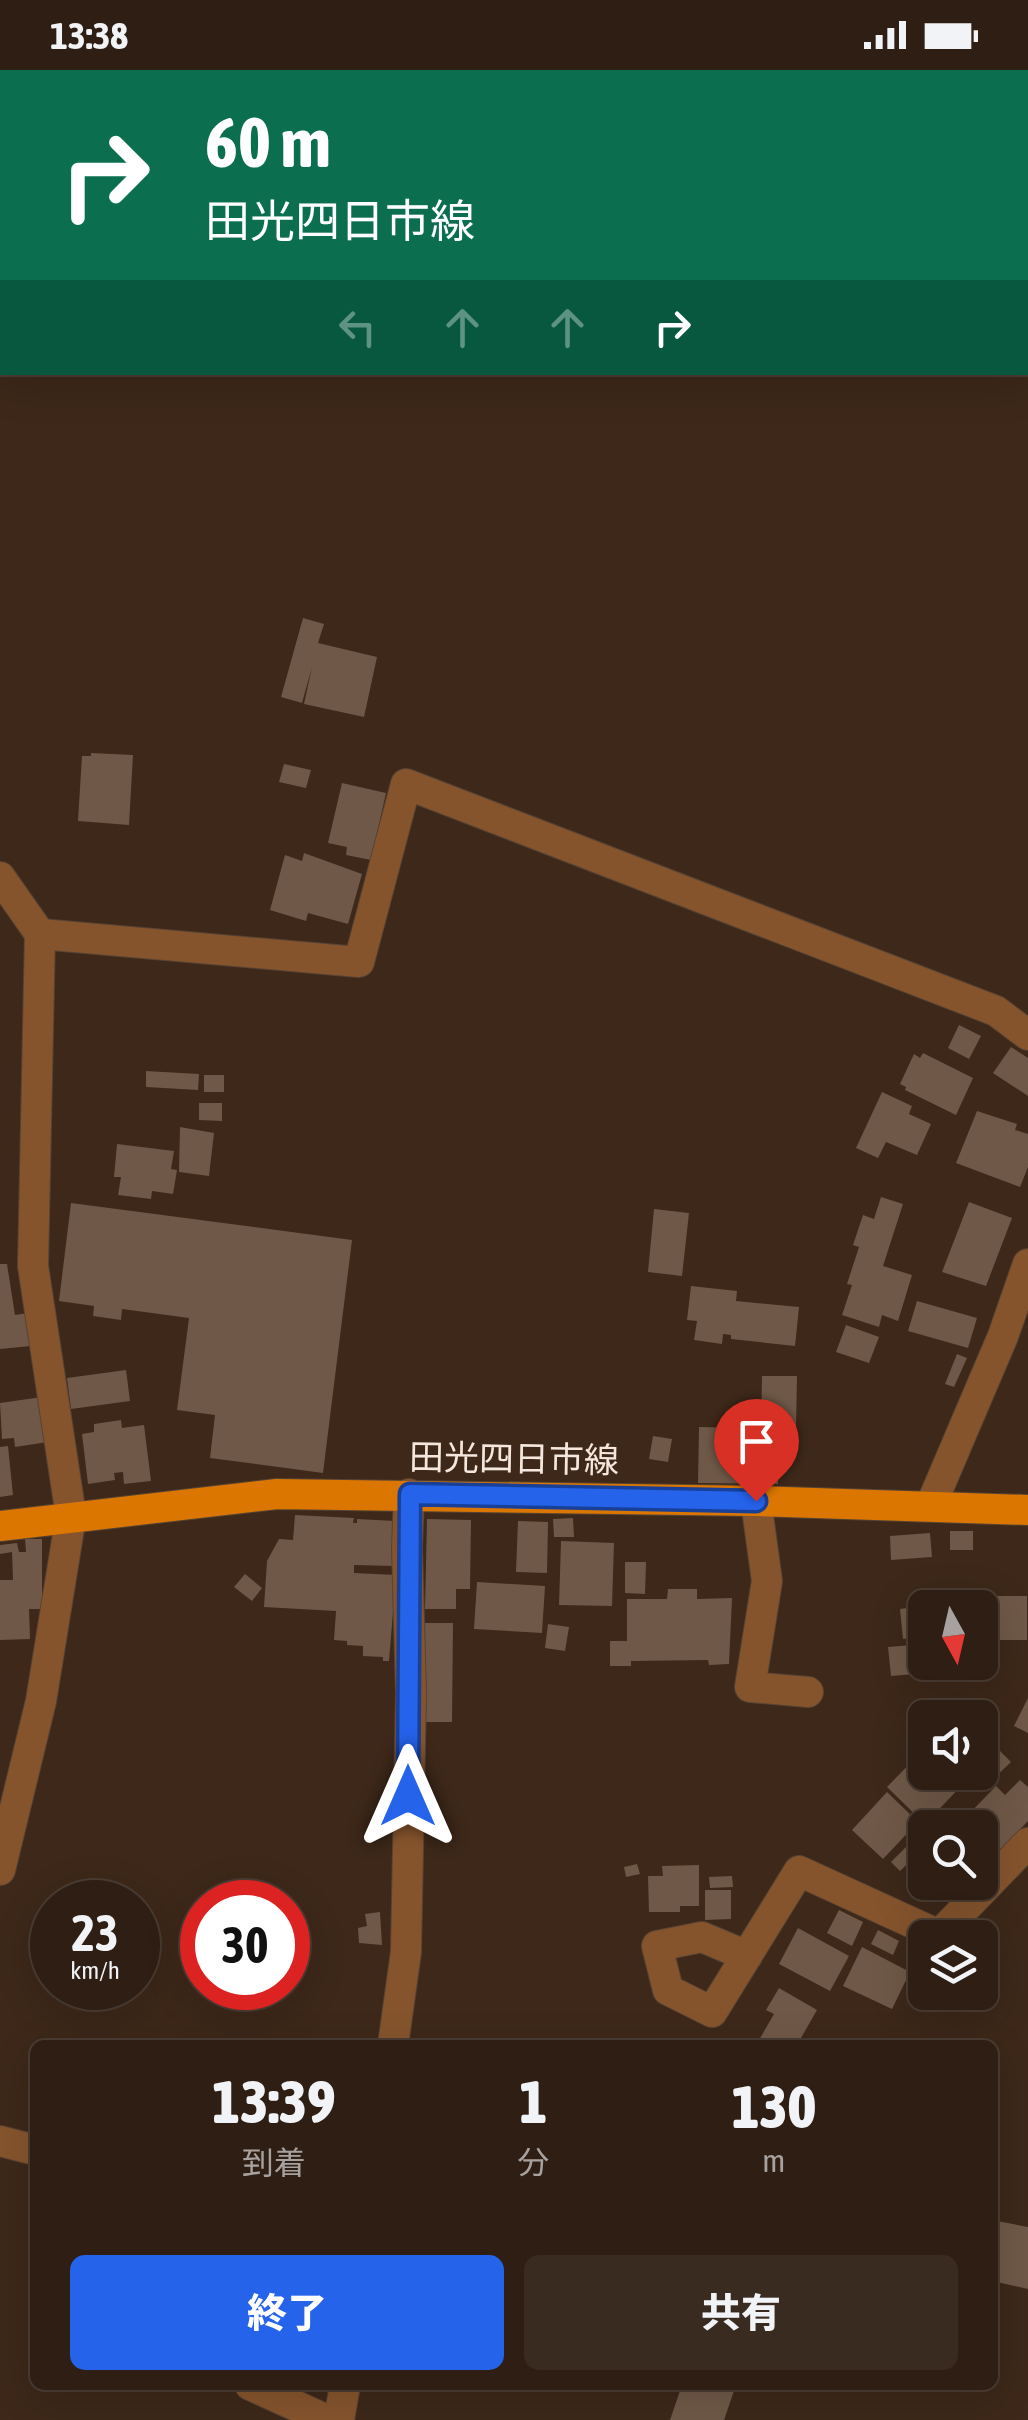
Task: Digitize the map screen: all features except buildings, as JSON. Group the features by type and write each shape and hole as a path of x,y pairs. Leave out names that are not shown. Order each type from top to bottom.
{"main road":[{"name":"田光四日市線","path":"0,1526 277,1494 756,1501 1028,1510"}],"street":[{"path":"40,934 359,962 406,784 996,1011 1028,1034"},
{"path":"0,877 40,934 34,1266 72,1516 42,1701 0,1870"},
{"path":"931,1505 1003,1336 1028,1264"},
{"path":"394,2040 406,1952 410,1494"},
{"path":"756,1501 767,1580 750,1687 808,1692"},
{"path":"746,1956 799,1871 938,1935 1028,1843"},
{"path":"0,2141 30,2149"},
{"path":"261,2390 327,2420"},
{"path":"338,2420 344,2390"}],"route":[{"path":"408,1796 410,1494 756,1501"}]}
